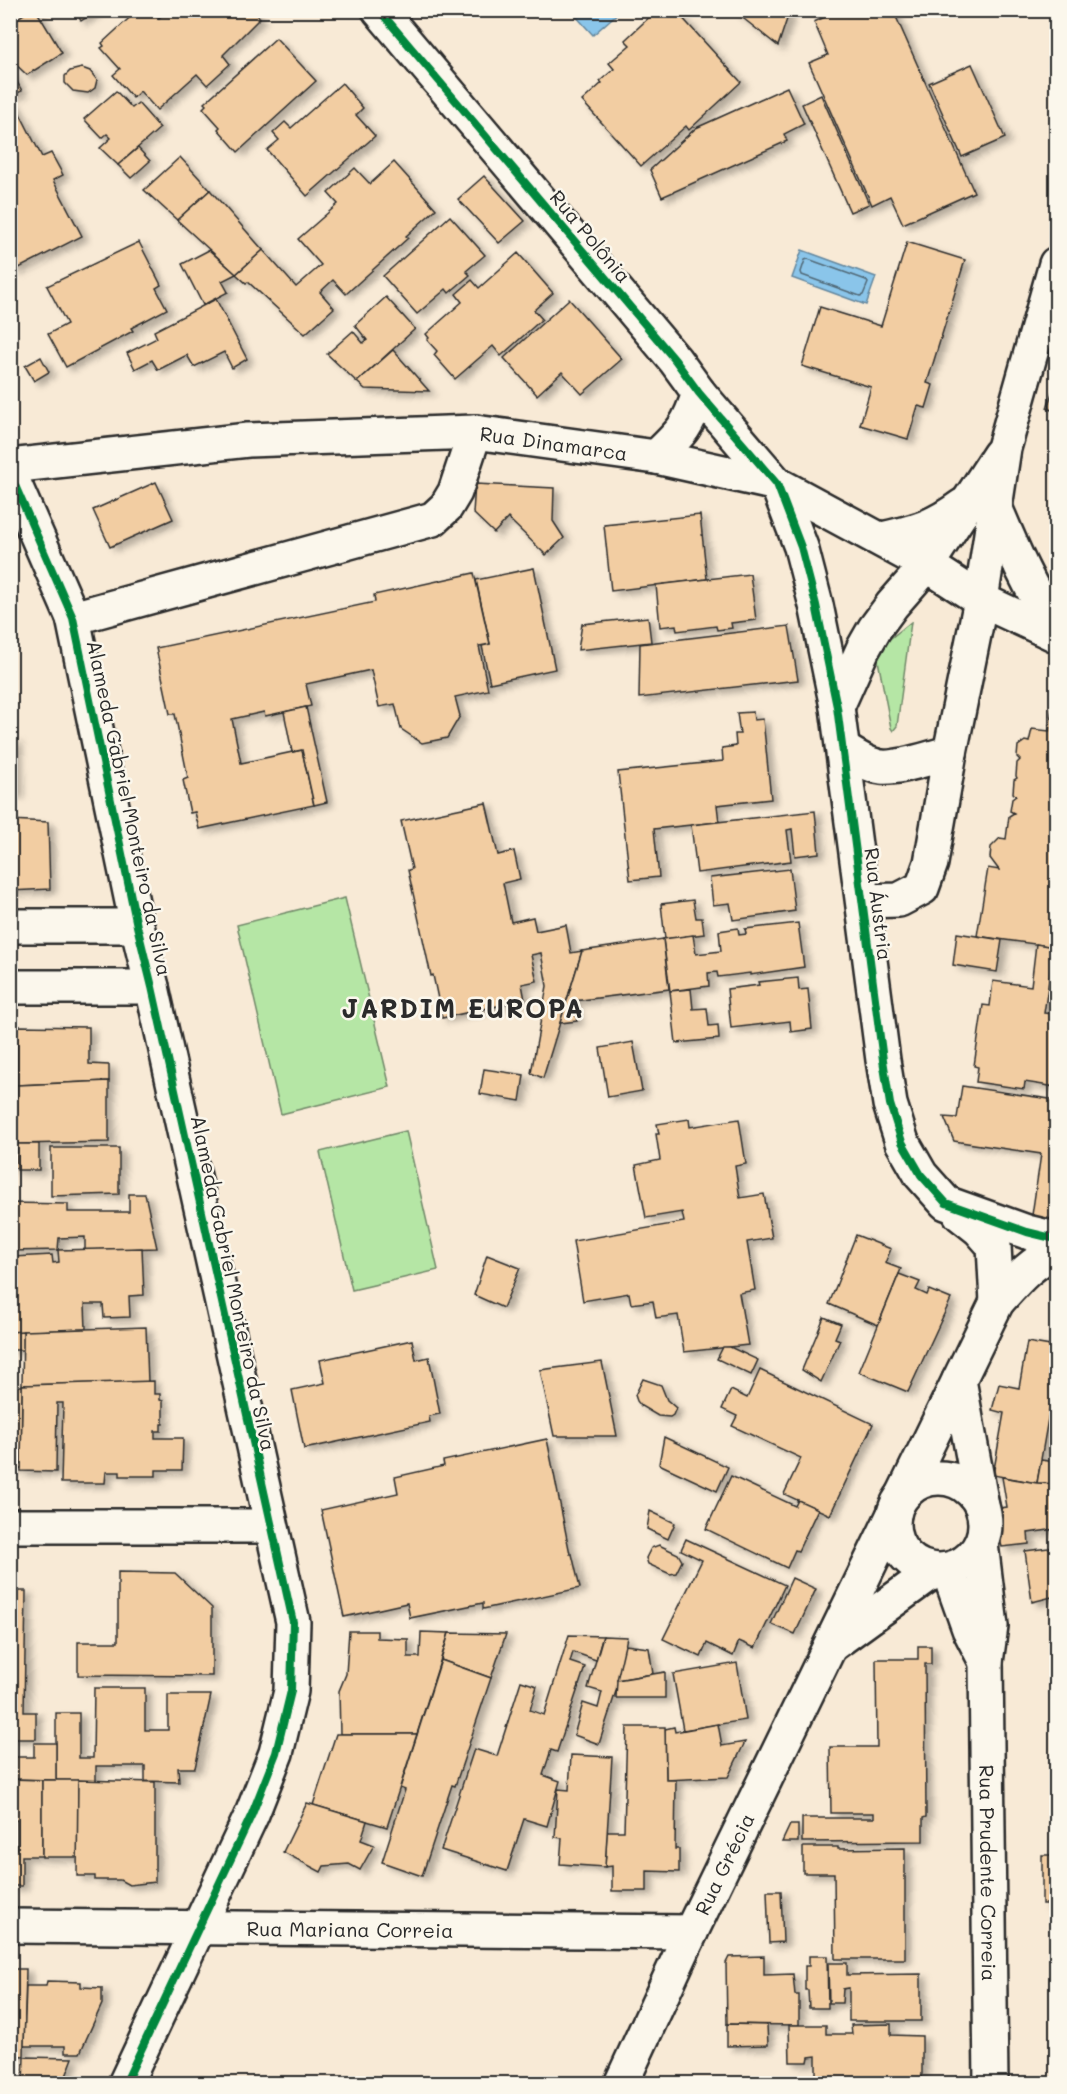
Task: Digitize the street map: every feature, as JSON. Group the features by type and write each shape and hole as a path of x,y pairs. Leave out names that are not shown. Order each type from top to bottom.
{"street":[{"name":"Rua Polônia","path":"379,10 777,484"},
{"name":"Rua Áustria","path":"837,707 875,628 892,605 981,504 1004,448 1056,264"},
{"path":"656,457 685,428 699,393"},
{"path":"73,618 433,519 446,507 455,492 475,432"},
{"name":"Rua Dinamarca","path":"10,466 248,440 475,432 656,457 777,484 882,539 981,600 1056,634"},
{"name":"Alameda Gabriel Monteiro da Silva","path":"10,474 73,618 136,926 152,987 293,1622 291,1691 276,1753 252,1814 125,2084"},
{"name":"Rua Áustria","path":"777,484 801,547 816,605 837,707 890,1104 902,1142 921,1175 946,1203 1027,1232 1056,1239"},
{"path":"882,539 930,527 981,504 1056,628"},
{"name":"Rua Áustria","path":"862,901 899,900 922,888 932,863 950,753 981,600 981,504"},
{"path":"843,749 864,761 882,767 950,753"},
{"path":"10,926 136,926"},
{"path":"10,987 152,987"},
{"name":"Rua Grécia","path":"946,1203 979,1229 994,1246 997,1302"},
{"name":"Rua Grécia","path":"621,2084 691,1932 997,1302 1021,1275 1056,1252"},
{"path":"959,1380 985,1518 981,1544 973,1556 962,1565 942,1570 920,1566 907,1557 898,1545 893,1530 899,1504 915,1484 930,1479 946,1478 961,1483 973,1493 982,1506"},
{"path":"10,1526 271,1526"},
{"name":"Rua Prudente Correia","path":"981,1544 991,1626 986,1662 991,2084"},
{"name":"Rua Grécia","path":"829,1647 942,1570"},
{"name":"Rua Prudente Correia","path":"942,1570 986,1662"},
{"name":"Rua Mariana Correia","path":"10,1926 691,1932"}],"green space":[{"path":"911,622 897,726 893,731 876,650"},
{"path":"345,898 390,1087 281,1114 237,925"},
{"path":"406,1131 438,1270 352,1290 320,1152"}],"water":[{"path":"577,11 620,11 593,35 574,14"},
{"path":"802,250 876,277 866,305 792,278"}],"building":[{"path":"30,10 36,10 62,53 27,75 10,59 10,23"},
{"path":"75,10 98,10 81,21"},
{"path":"138,10 152,10 159,18 168,10 253,10 260,18 223,55 230,64 207,85 197,74 157,110 140,91 133,98 113,75 120,69 101,48 104,46 102,43"},
{"path":"657,10 669,10 675,17 678,13 741,82 689,130 686,126 641,166 582,101 614,69 609,63 630,45 625,40"},
{"path":"790,10 778,46 734,11"},
{"path":"840,10 893,10 974,192 903,224 890,196 872,205 809,63 828,55 814,22"},
{"path":"276,38 316,81 238,152 203,108 206,105 204,103"},
{"path":"972,64 1005,138 962,157 929,83"},
{"path":"82,68 90,71 97,80 95,88 88,93 73,91 65,83 65,76 70,71"},
{"path":"10,69 22,91 10,96"},
{"path":"342,83 363,108 356,115 375,136 307,196 267,150 279,140 273,133 285,122 291,128"},
{"path":"787,87 804,124 784,134 787,141 662,197 650,170 696,128"},
{"path":"116,91 132,108 138,103 160,128 118,165 100,148 111,138 107,134 102,138 84,119"},
{"path":"821,95 869,204 850,212 802,104"},
{"path":"14,102 42,157 51,153 63,175 53,180 82,236 15,270 10,261 10,104"},
{"path":"138,148 150,161 131,178 118,165"},
{"path":"180,157 210,190 177,220 144,190"},
{"path":"394,162 436,209 406,236 408,238 346,294 333,280 320,292 334,308 305,334 248,282 246,283 236,274 263,250 296,287 321,265 298,239 338,204 328,193 355,168 370,184"},
{"path":"484,176 525,221 499,243 458,199"},
{"path":"210,190 263,250 236,274 177,220"},
{"path":"450,216 485,255 466,271 470,275 449,293 446,289 417,314 383,276"},
{"path":"139,242 161,285 156,288 167,309 131,328 133,331 66,367 48,334 67,324 47,286"},
{"path":"907,242 965,260 927,383 933,385 926,408 918,406 908,439 860,425 871,387 802,366 820,307 881,326"},
{"path":"209,250 236,274 222,281 228,292 203,305 182,264"},
{"path":"518,253 553,293 534,310 542,319 501,356 493,346 455,379 434,355 437,351 427,340 429,338 426,334 462,302 456,294 472,280 479,288"},
{"path":"386,297 415,329 357,382 327,354 353,331 363,343 367,340 355,325"},
{"path":"216,299 247,359 232,368 224,352 194,367 187,355 158,370 152,360 135,369 127,353 157,338 154,331"},
{"path":"569,299 622,359 582,394 562,372 537,395 504,358"},
{"path":"393,350 429,391 365,389 357,382"},
{"path":"41,357 49,372 34,381 25,366"},
{"path":"1054,387 1056,388 1056,412 1047,408"},
{"path":"156,482 173,519 110,547 93,510"},
{"path":"475,484 554,488 553,521 564,538 546,555 508,518 494,533 473,513"},
{"path":"700,515 707,579 611,591 604,525"},
{"path":"534,568 555,669 490,683 482,646 490,644 476,580"},
{"path":"474,573 490,644 479,646 488,690 455,697 460,716 447,738 422,743 401,729 395,704 379,707 371,670 306,684 311,706 265,716 264,712 232,719 241,763 302,750 314,805 199,829 195,812 190,813 183,780 188,778 175,714 170,714 156,648 375,602 374,595"},
{"path":"750,574 756,620 731,623 732,628 717,630 716,626 677,631 676,625 660,627 656,585"},
{"path":"648,617 651,642 578,650 582,624"},
{"path":"789,626 798,680 639,698 640,644"},
{"path":"1053,701 1056,702 1056,947 977,936 988,868 999,870 990,858 991,847 1000,838 1006,839 1009,816 1014,813 1010,811 1012,799 1016,796 1013,793 1014,780 1017,778 1017,763 1020,760 1017,757 1018,746 1025,741 1029,742 1032,729 1049,731"},
{"path":"306,707 327,802 314,805 302,750 292,752 284,712"},
{"path":"753,712 754,720 763,719 771,799 717,805 719,822 654,829 659,877 630,880 618,772 723,761 722,748 736,746 735,734 740,734 737,713"},
{"path":"16,740 17,794 10,794 10,741"},
{"path":"486,803 498,855 514,851 520,879 503,883 511,922 533,917 536,931 566,925 571,953 582,951 543,1078 531,1073 547,986 541,953 531,955 537,981 522,984 525,1000 442,1018 408,870 412,869 401,821"},
{"path":"815,811 819,853 795,856 792,829 787,830 791,861 697,873 691,825"},
{"path":"10,820 48,822 50,889 10,891"},
{"path":"790,869 795,911 733,920 730,903 713,905 710,878"},
{"path":"693,900 696,918 702,918 704,934 665,939 661,904"},
{"path":"798,923 804,967 718,977 717,972 708,973 709,986 670,991 663,939 693,935 696,954 721,951 719,931 738,928 739,935 746,934 745,929"},
{"path":"957,933 1002,940 997,972 953,965"},
{"path":"663,939 669,989 574,1001 577,1021 560,1023 582,951"},
{"path":"1036,944 1054,947 1044,1013 1056,1014 1056,1087 1025,1082 1024,1089 976,1082 978,1067 974,1066 983,1005 990,1006 993,981 1031,986"},
{"path":"798,978 799,990 808,989 812,1029 791,1032 790,1021 731,1028 727,989 759,985 758,982"},
{"path":"691,989 693,1009 707,1008 709,1026 718,1025 719,1039 676,1043 670,991"},
{"path":"10,1026 17,1026 17,1073 10,1073"},
{"path":"17,1026 89,1027 89,1064 109,1065 109,1081 17,1085"},
{"path":"633,1042 642,1091 608,1097 600,1048"},
{"path":"484,1069 524,1075 520,1101 480,1094"},
{"path":"109,1081 109,1142 17,1144 17,1085"},
{"path":"962,1086 1056,1100 1056,1226 1031,1222 1041,1154 954,1141 944,1117 957,1118"},
{"path":"10,1102 17,1102 17,1168 10,1168"},
{"path":"689,1119 690,1127 739,1119 746,1164 735,1166 740,1198 764,1194 772,1238 747,1242 755,1290 739,1293 748,1345 684,1352 678,1315 656,1318 653,1301 631,1304 629,1293 583,1301 573,1241 684,1222 682,1212 646,1218 636,1165 660,1160 656,1134 659,1134 657,1124"},
{"path":"17,1144 39,1144 39,1170 17,1170"},
{"path":"51,1148 119,1148 119,1194 51,1196"},
{"path":"129,1194 145,1194 157,1248 85,1250 85,1237 59,1238 58,1250 10,1251 10,1203 68,1204 68,1212 129,1212"},
{"path":"856,1235 891,1249 885,1263 901,1269 878,1325 829,1304"},
{"path":"142,1248 144,1295 129,1296 130,1317 104,1318 103,1304 85,1304 86,1329 10,1332 10,1298 13,1298 12,1257 52,1255 53,1263 59,1262 58,1250"},
{"path":"487,1255 520,1268 503,1308 474,1295"},
{"path":"899,1274 920,1282 916,1290 927,1295 929,1290 951,1299 908,1392 859,1372"},
{"path":"824,1317 841,1324 835,1338 840,1340 821,1382 802,1370"},
{"path":"146,1327 148,1382 22,1385 23,1331"},
{"path":"23,1331 23,1350 10,1350 10,1332"},
{"path":"412,1340 416,1360 429,1357 440,1414 429,1416 430,1422 304,1449 292,1390 325,1383 320,1360"},
{"path":"1027,1342 1056,1347 1056,1372 1037,1483 993,1475 1004,1413 992,1410 999,1384 1019,1388"},
{"path":"723,1347 730,1347 758,1360 751,1375 717,1359"},
{"path":"602,1362 617,1436 554,1436 540,1370"},
{"path":"760,1370 873,1424 830,1515 784,1494 801,1458 732,1426 737,1416 722,1409 731,1390 747,1398"},
{"path":"643,1379 661,1385 667,1400 676,1408 673,1415 658,1416 641,1406 635,1395"},
{"path":"154,1381 154,1394 160,1394 160,1400 163,1401 163,1424 161,1424 161,1431 155,1431 155,1438 183,1438 182,1470 156,1470 156,1476 120,1476 120,1472 106,1472 105,1483 61,1483 63,1403 57,1403 56,1472 21,1471 22,1385"},
{"path":"10,1386 22,1386 21,1468 10,1468"},
{"path":"664,1437 728,1467 717,1491 659,1464"},
{"path":"547,1439 570,1554 572,1554 580,1588 483,1609 483,1603 410,1618 407,1603 344,1617 321,1510 398,1493 395,1477 444,1466 443,1461"},
{"path":"1041,1460 1056,1462 1056,1484 1037,1483"},
{"path":"731,1476 795,1506 798,1500 818,1509 798,1551 795,1550 787,1568 706,1529"},
{"path":"1002,1477 1056,1484 1056,1529 1028,1533 1029,1544 1002,1547 992,1509 1007,1507"},
{"path":"650,1511 675,1523 668,1539 647,1529"},
{"path":"686,1539 785,1585 755,1648 739,1641 733,1656 707,1643 701,1657 663,1639 702,1560 681,1550"},
{"path":"659,1545 678,1554 682,1561 676,1573 670,1574 648,1564 646,1558 651,1548"},
{"path":"1056,1547 1056,1596 1032,1602 1025,1551"},
{"path":"118,1572 175,1573 212,1608 212,1676 78,1675 78,1642 118,1642"},
{"path":"792,1578 816,1589 795,1634 771,1624"},
{"path":"10,1591 26,1591 24,1712 36,1712 36,1739 10,1739"},
{"path":"349,1631 377,1631 377,1638 408,1639 408,1657 420,1657 421,1632 449,1633 417,1734 340,1734 339,1691 346,1674"},
{"path":"449,1633 506,1634 491,1678 441,1660"},
{"path":"569,1635 603,1636 596,1660 573,1652 570,1662 585,1667 557,1752 551,1750 543,1775 560,1781 547,1826 524,1819 507,1871 441,1850 474,1749 497,1756 521,1681 537,1686 530,1710 544,1715"},
{"path":"603,1636 627,1637 617,1688 599,1744 574,1735 583,1703 598,1708 602,1692 588,1688"},
{"path":"625,1645 649,1648 653,1674 617,1680"},
{"path":"918,1646 931,1646 931,1664 925,1664 926,1817 923,1818 923,1841 802,1842 802,1818 874,1818 874,1813 831,1813 830,1747 877,1747 876,1659 918,1659"},
{"path":"441,1660 491,1678 422,1876 382,1862 405,1790 400,1788"},
{"path":"737,1663 746,1720 683,1730 673,1674"},
{"path":"665,1672 665,1698 616,1698 617,1680"},
{"path":"94,1688 145,1688 145,1730 168,1730 168,1695 211,1695 195,1768 178,1768 179,1782 145,1781 145,1766 96,1766 96,1781 56,1780 56,1713 79,1713 79,1758 93,1758"},
{"path":"718,1724 722,1746 745,1742 728,1777 666,1780 665,1729 674,1727 675,1732"},
{"path":"627,1727 665,1727 666,1780 676,1780 675,1849 679,1849 679,1872 647,1871 647,1891 612,1891 612,1866 605,1867 607,1831 624,1831"},
{"path":"336,1734 417,1734 387,1827 313,1805"},
{"path":"34,1743 56,1743 56,1780 10,1779 10,1757 34,1757"},
{"path":"571,1755 612,1757 605,1867 560,1864 562,1838 555,1837 558,1789 569,1790"},
{"path":"10,1779 42,1780 42,1856 22,1856 22,1886 10,1886 10,1849 17,1849 17,1820 10,1820"},
{"path":"42,1780 78,1780 78,1857 42,1857"},
{"path":"78,1780 155,1782 155,1882 129,1885 120,1880 95,1880 95,1876 77,1876"},
{"path":"307,1803 367,1821 361,1840 374,1845 360,1870 349,1864 324,1866 321,1872 283,1852"},
{"path":"790,1825 798,1825 798,1842 782,1842"},
{"path":"803,1847 905,1848 905,1959 835,1959 834,1873 803,1873"},
{"path":"1042,1855 1056,1855 1056,1904 1042,1904"},
{"path":"767,1891 781,1891 783,1942 769,1943"},
{"path":"764,1956 764,1975 793,1974 795,1995 799,1995 799,2025 727,2024 726,1963 729,1957"},
{"path":"809,1956 827,1956 828,2008 809,2008 808,1990 805,1990 805,1966 809,1966"},
{"path":"828,1963 847,1963 847,1975 921,1974 921,2021 849,2021 849,1988 843,1989 842,2003 829,2003"},
{"path":"10,1969 26,1969 24,2056 10,2055"},
{"path":"47,1981 81,1982 81,1987 102,1988 102,2004 80,2053 65,2053 65,2046 24,2046 26,1986 46,1986"},
{"path":"727,2024 767,2025 768,2045 727,2046"},
{"path":"891,2024 891,2035 922,2036 922,2084 816,2084 816,2056 809,2057 808,2062 790,2062 789,2025 826,2025 826,2034 852,2034 851,2025"},
{"path":"24,2057 73,2058 63,2084 23,2084"}],"cycle path":[{"path":"379,10 777,484 801,547 816,605 837,707 883,1060 890,1104 902,1142 921,1175 946,1203 1027,1232 1056,1239"},
{"path":"10,474 73,618 137,926 293,1622 291,1691 276,1753 252,1814 125,2084"}],"district":[{"name":"JARDIM EUROPA","path":"463,1008"}]}
